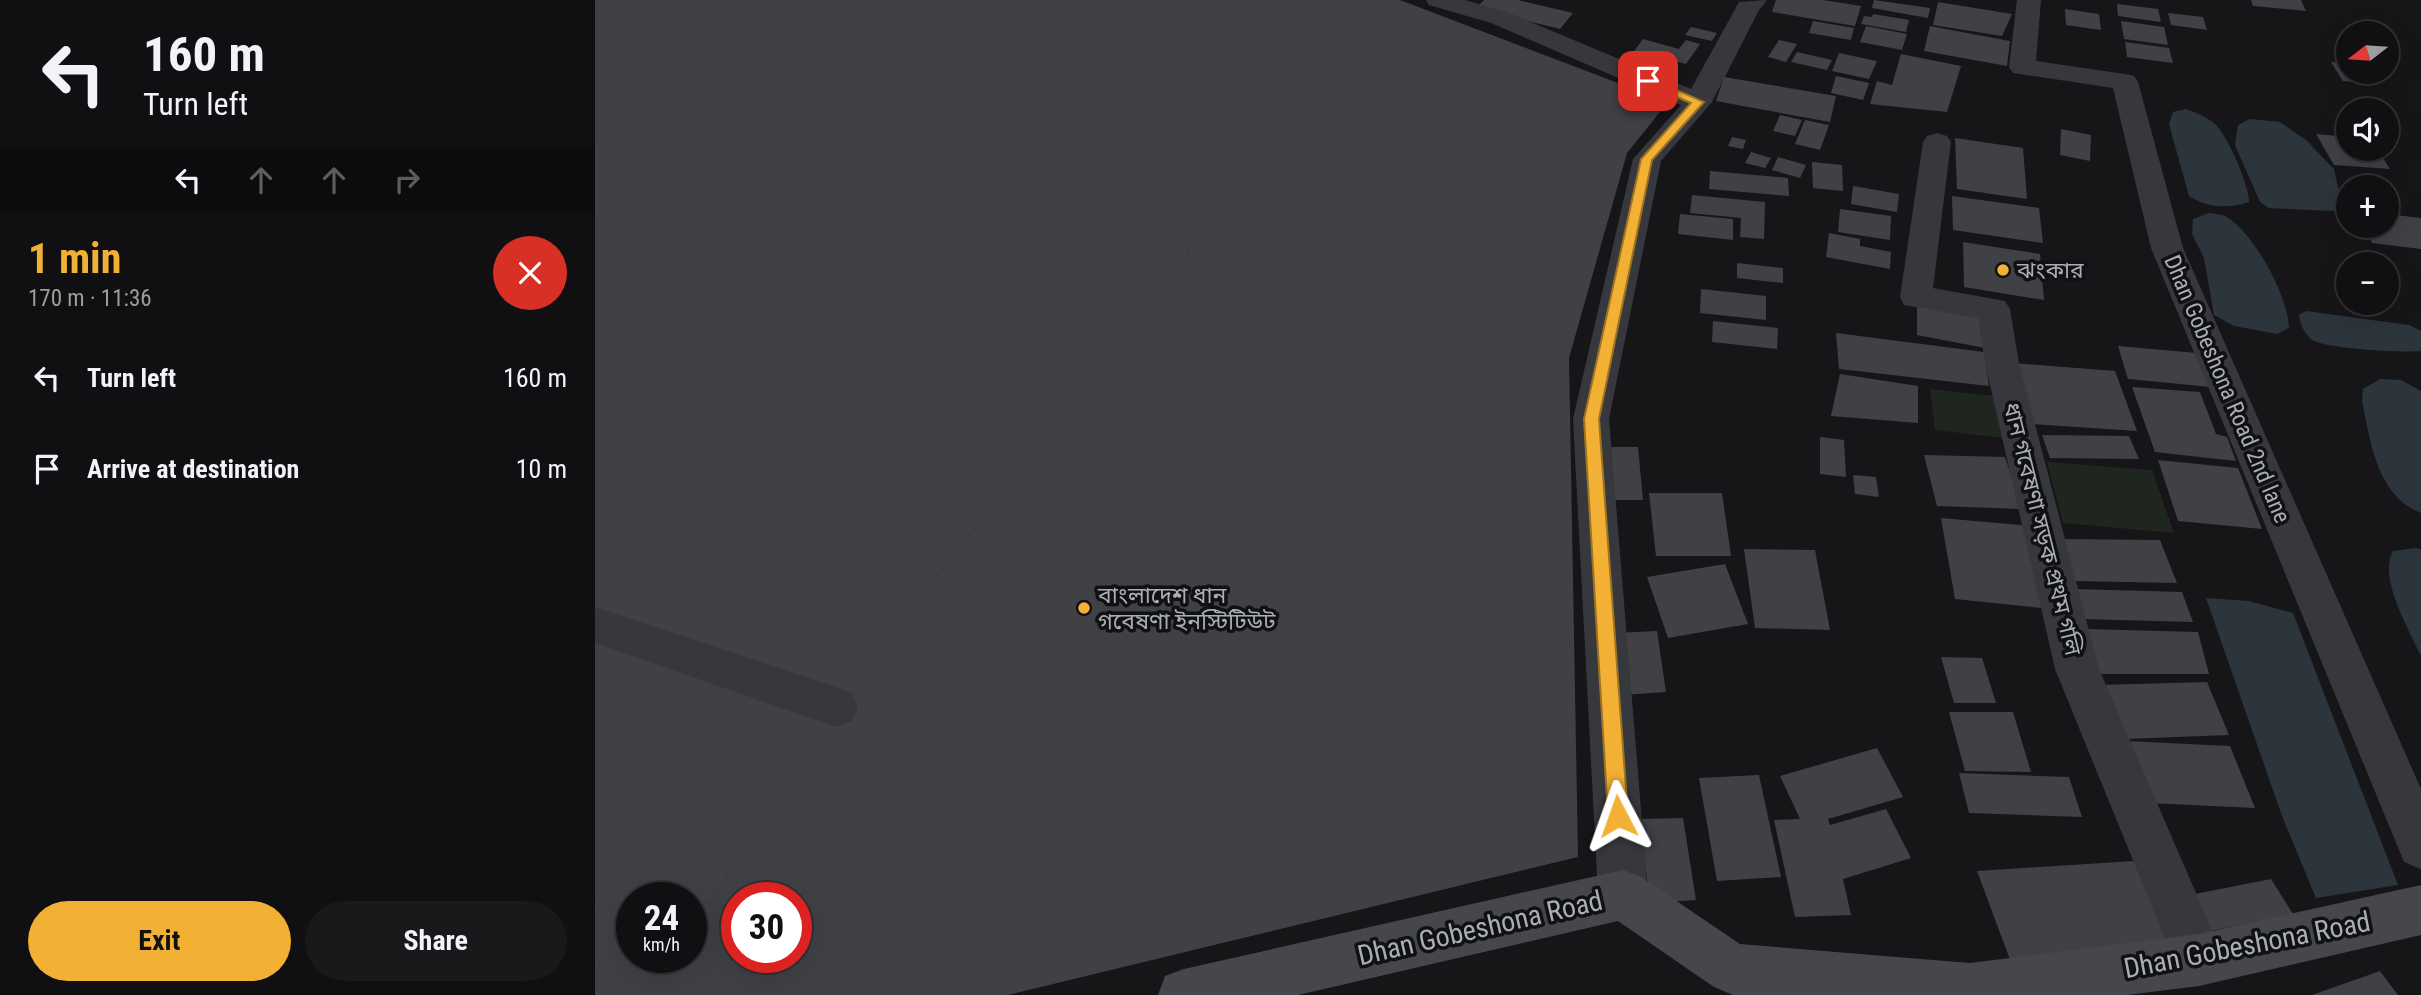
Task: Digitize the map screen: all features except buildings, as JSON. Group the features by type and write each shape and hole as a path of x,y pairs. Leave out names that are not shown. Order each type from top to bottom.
{"street":[{"path":"1438,0 1500,18 1698,102"},
{"path":"1623,895 1591,419 1647,159 1698,102 1748,7 1755,0"},
{"name":"Dhan Gobeshona Road 2nd lane","path":"2029,0 2022,67 2125,82 2167,248 2421,845"},
{"name":"ধান গবেষণা সড়ক প্রথম গলি","path":"1937,142 1916,297 1993,309 2002,363 2077,669 2199,960"},
{"path":"595,625 836,708"},
{"name":"Dhan Gobeshona Road","path":"1184,995 1623,895 1732,969 1743,983 1971,992 2199,960 2421,910"}],"path":[{"path":"1097,0 960,105 1258,172"},
{"path":"707,906 852,681 1125,343 1171,273 1377,32"}],"shaded area":[{"path":"2186,109 2209,120 2221,131 2242,173 2249,202 2218,206 2189,196 2169,124 2173,112"},
{"path":"2250,119 2280,122 2306,140 2334,169 2336,210 2269,208 2260,202 2235,145 2238,125"},
{"path":"2209,213 2225,216 2236,224 2258,250 2283,299 2289,328 2277,334 2234,326 2214,315 2204,258 2192,234 2193,219"},
{"path":"2306,311 2409,325 2421,331 2421,351 2364,350 2318,342 2309,337 2301,325 2299,315"},
{"path":"2380,379 2401,380 2421,391 2421,513 2394,494 2385,481 2373,450 2362,401 2363,389"},
{"path":"1930,389 1995,396 2003,438 1935,430"},
{"path":"2047,462 2152,470 2174,533 2063,523"},
{"path":"2421,549 2421,656 2397,604 2389,575 2389,562 2393,551"},
{"path":"2206,598 2249,601 2293,613 2398,885 2316,898 2282,816"}],"place":[{"name":"ঝংকার","path":"2003,270"},
{"name":"বাংলাদেশ ধান গবেষণা ইনস্টিটিউট","path":"1084,608"}],"route":[{"path":"1618,816 1591,419 1647,159 1698,102 1648,81"}]}
